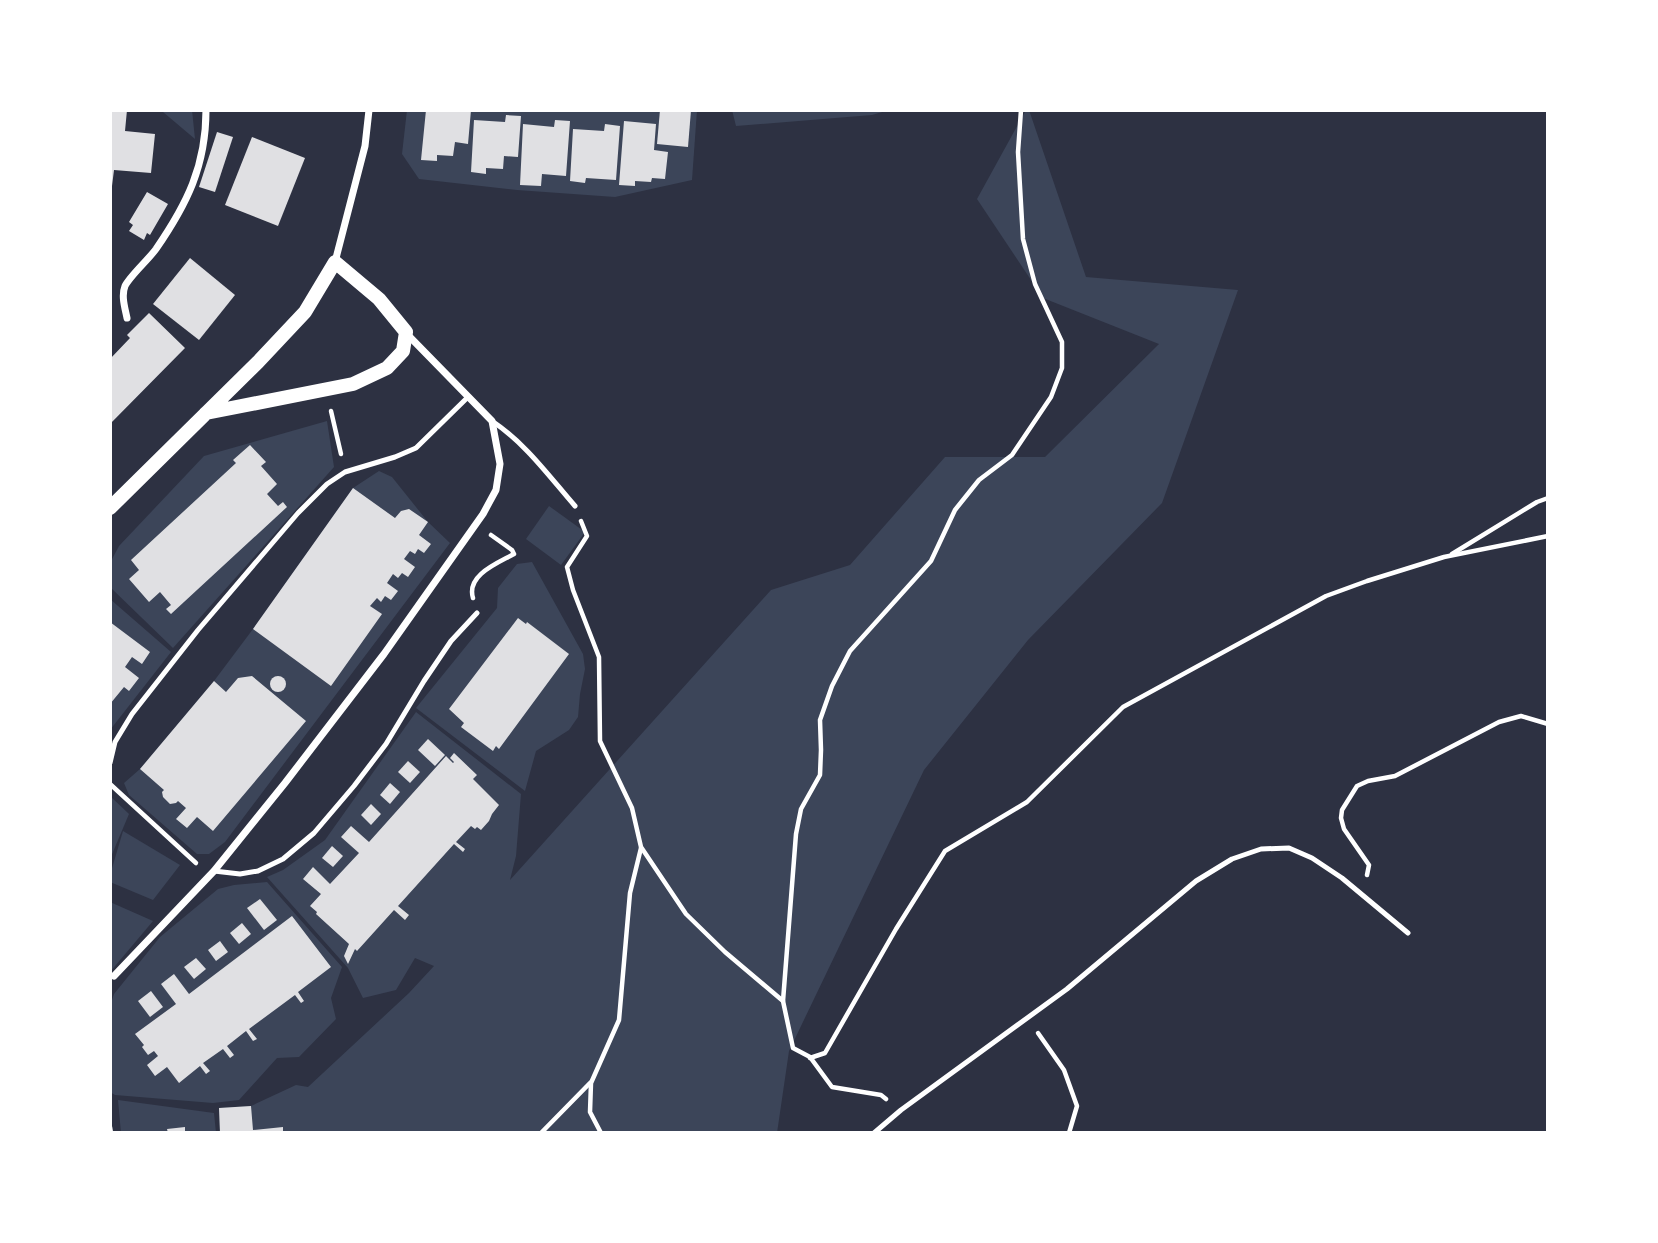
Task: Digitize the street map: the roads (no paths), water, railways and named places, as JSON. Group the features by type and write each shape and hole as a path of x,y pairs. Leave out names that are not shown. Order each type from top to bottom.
{"main road":[{"path":"110,508 305,312 335,262 379,299 405,332 403,351 387,368 354,384 205,413"}],"street":[{"path":"127,318 123,299 125,286 181,212 195,178 206,132 206,110"},
{"path":"335,262 365,146 369,110"},
{"path":"114,976 211,873 285,783 384,654 483,514 496,490 500,464 492,421 405,332"}],"lane":[{"path":"110,764 115,742 132,715 198,630 298,513 327,484 345,472 416,448 468,397"},
{"path":"492,421 530,453 575,506"},
{"path":"211,873 240,874 258,871 283,859 314,833 386,744 451,641 477,613"},
{"path":"874,1133 901,1110 1067,989 1196,881 1232,859 1261,849 1289,848 1312,858 1342,878 1408,933"}]}
